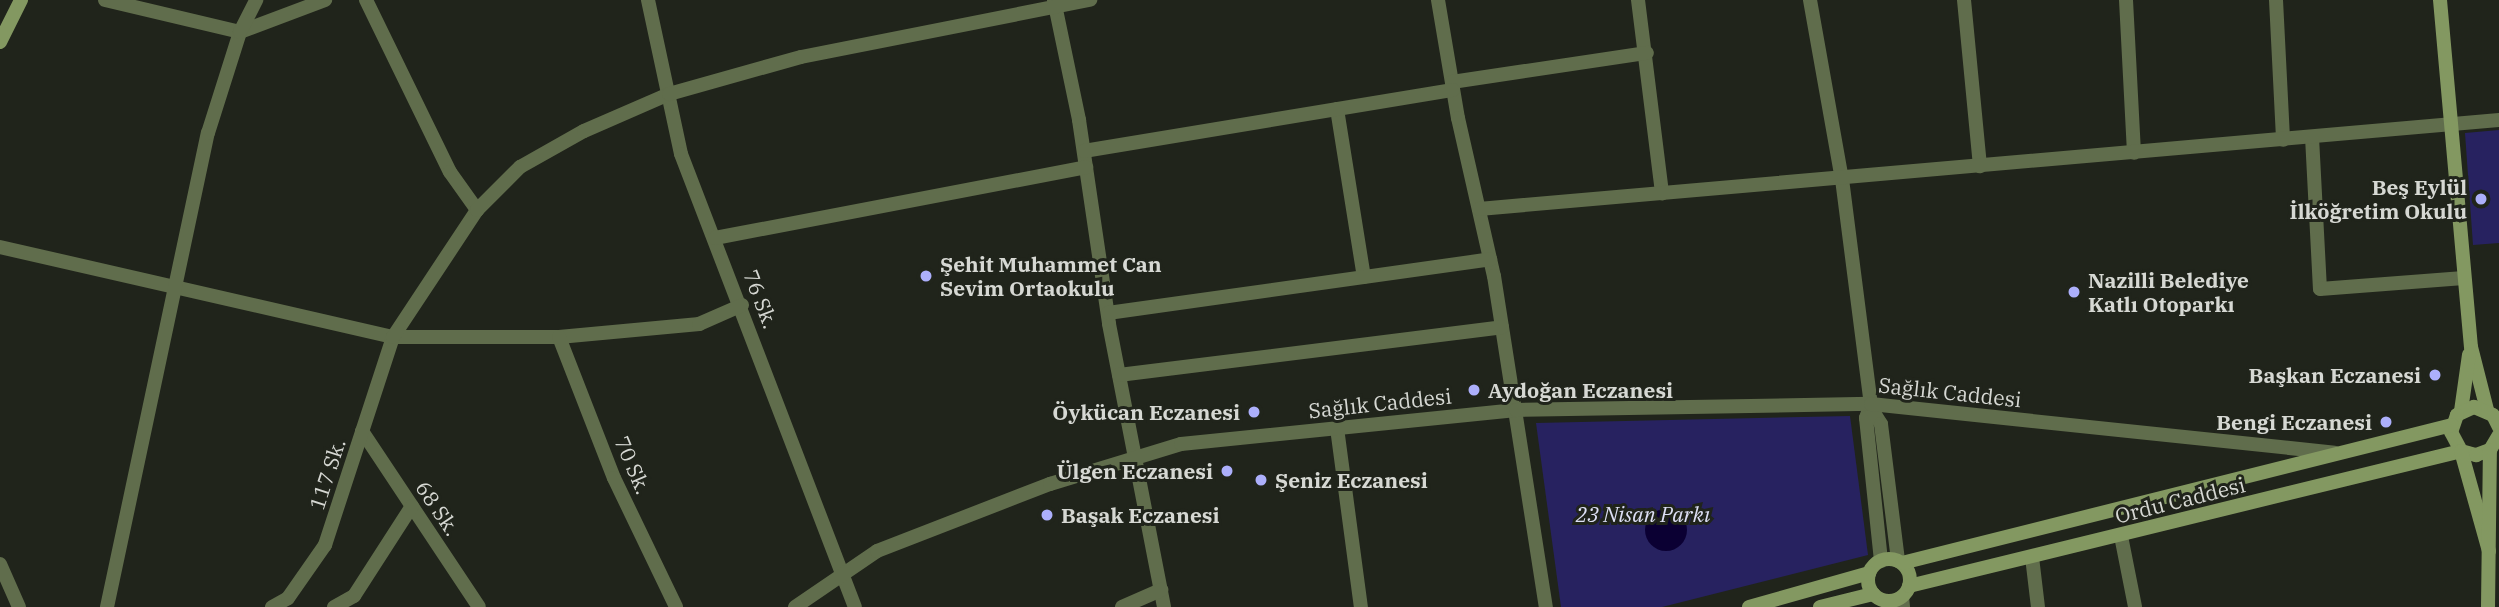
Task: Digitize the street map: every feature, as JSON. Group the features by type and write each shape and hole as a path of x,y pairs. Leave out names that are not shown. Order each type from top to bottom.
{"main road":[{"path":"0,42 21,0"},
{"path":"2440,0 2470,347 2461,411 2452,425 2452,439 2461,450 2489,551"},
{"path":"2470,347 2494,416"},
{"path":"2461,411 2474,407 2494,416"},
{"name":"Ordu Caddesi","path":"1900,562 2452,425"},
{"path":"2488,607 2490,450 2499,436"},
{"name":"Ordu Caddesi","path":"1898,600 2032,558 2461,450 2476,455 2490,450"},
{"path":"1749,607 1869,573 1881,561 1900,562 1909,573 1898,600 1873,594 1820,607"},
{"path":"1869,573 1873,594"}],"street":[{"path":"105,0 240,32 325,0"},
{"path":"106,607 208,133 240,32 257,0"},
{"path":"366,0 450,172 477,210"},
{"name":"76 Sk.","path":"648,0 681,154 742,305 855,607"},
{"name":"117 Sk.","path":"272,607 288,598 325,545 393,337 477,210 520,167 584,131 668,94 801,57 1055,3 1090,0"},
{"path":"1438,0 1452,86 1503,327 1546,607"},
{"path":"1638,0 1647,53 1662,194"},
{"path":"1811,0 1842,179 1871,406 1881,424 1900,562"},
{"path":"1964,0 1980,166"},
{"path":"2126,0 2134,153"},
{"path":"2276,0 2283,140"},
{"path":"1055,3 1084,151 1119,375 1164,607"},
{"path":"1084,151 1647,53"},
{"path":"1337,109 1364,277"},
{"path":"1479,208 1842,179 2499,120"},
{"path":"2312,137 2320,289 2464,278"},
{"path":"715,238 1086,167"},
{"path":"0,247 173,289 393,337 559,337 699,324 742,305"},
{"path":"1108,313 1490,259"},
{"path":"1119,375 1503,327"},
{"name":"70 Sk.","path":"559,337 614,478 676,607"},
{"path":"1871,406 1866,418 1881,561"},
{"name":"Sağlık Caddesi","path":"795,607 877,551 1050,484 1181,444 1516,410 1871,406 2339,454"},
{"path":"1337,428 1361,607"},
{"name":"68 Sk.","path":"362,431 479,607"},
{"path":"334,607 354,596 412,506"},
{"path":"2121,536 2135,607"},
{"path":"2032,558 2038,607"},
{"path":"0,564 19,607"},
{"path":"1122,607 1161,590"}],"green space":[{"path":"2499,130 2499,243 2473,245 2465,133"},
{"name":"23 Nisan Parkı","path":"1850,416 1868,555 1662,607 1561,607 1536,423"}],"shaded area":[{"path":"1666,509 1681,515 1687,530 1681,545 1666,551 1651,545 1645,530 1651,515"}],"place":[{"name":"Beş Eylül İlköğretim Okulu","path":"2481,199"},
{"name":"Şehit Muhammet Can Sevim Ortaokulu","path":"926,276"},
{"name":"Nazilli Belediye Katlı Otoparkı","path":"2074,292"},
{"name":"Başkan Eczanesi","path":"2435,375"},
{"name":"Aydoğan Eczanesi","path":"1474,390"},
{"name":"Öykücan Eczanesi","path":"1254,412"},
{"name":"Bengi Eczanesi","path":"2386,422"},
{"name":"Ülgen Eczanesi","path":"1227,471"},
{"name":"Şeniz Eczanesi","path":"1261,480"},
{"name":"Başak Eczanesi","path":"1047,515"}]}
